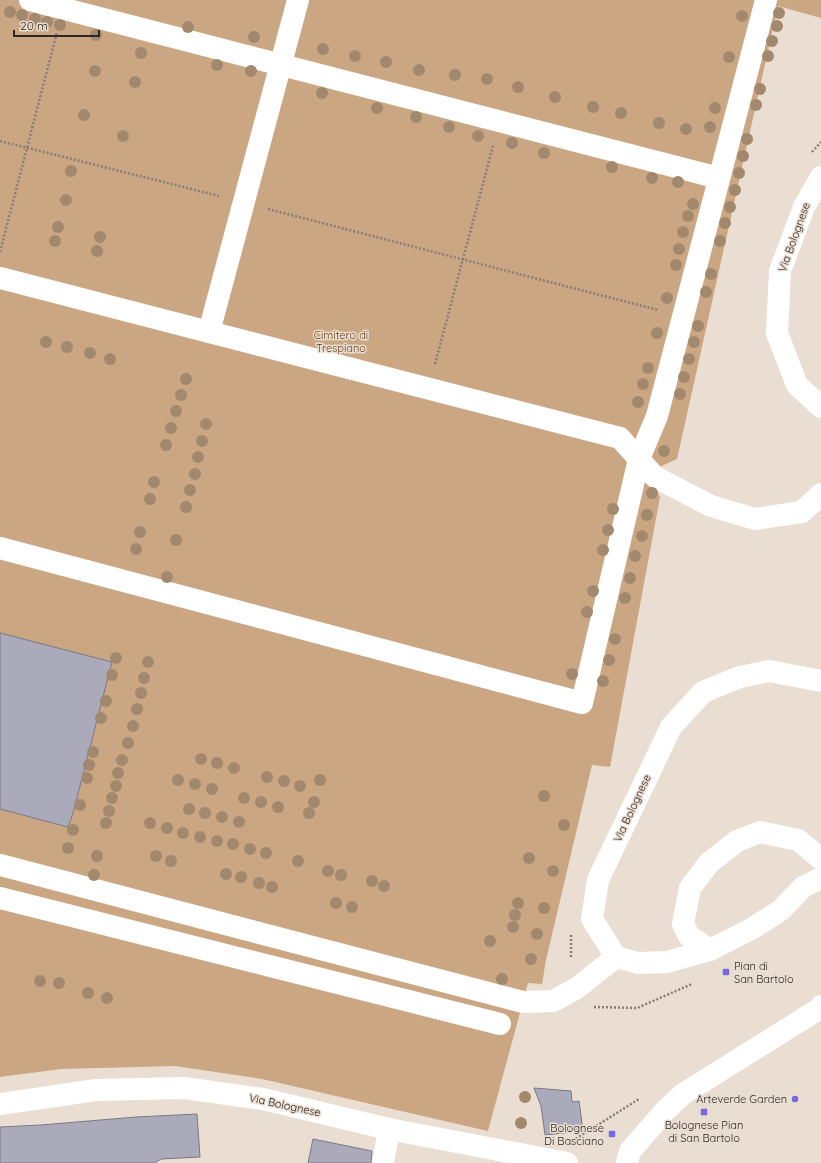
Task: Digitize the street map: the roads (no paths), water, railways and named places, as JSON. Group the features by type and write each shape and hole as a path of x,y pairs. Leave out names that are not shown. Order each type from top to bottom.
{"street":[{"path":"30,0 719,178"},
{"path":"209,332 298,0"},
{"path":"0,548 582,703 639,459 657,416 766,0"},
{"name":"Via Bolognese","path":"821,177 804,207 780,271 777,333 797,385 821,406"},
{"path":"0,278 620,438 655,477 711,506 755,519 802,512 821,494"},
{"name":"Via Bolognese","path":"616,957 592,919 598,880 670,727 704,692 740,677 769,671 821,681"},
{"path":"710,950 689,936 683,924 690,888 709,863 737,841 760,832 798,840 821,859"},
{"path":"0,865 523,1002 553,1001 577,988 616,957 638,964 668,962 710,950 753,928 781,910 803,887 821,878"},
{"path":"0,898 500,1024"},
{"path":"627,1163 630,1152 665,1110 683,1094 820,1008"},
{"name":"Via Bolognese","path":"0,1104 96,1090 184,1088 263,1099 389,1129 567,1163"},
{"path":"383,1163 389,1129"}],"place":[{"name":"Pian di San Bartolo","path":"726,972"},
{"name":"Arteverde Garden","path":"795,1099"},
{"name":"Bolognese Pian di San Bartolo","path":"704,1112"},
{"name":"Bolognese Di Basciano","path":"612,1134"}],"park label":[{"name":"Cimitero di Trespiano","path":"341,341"}]}
